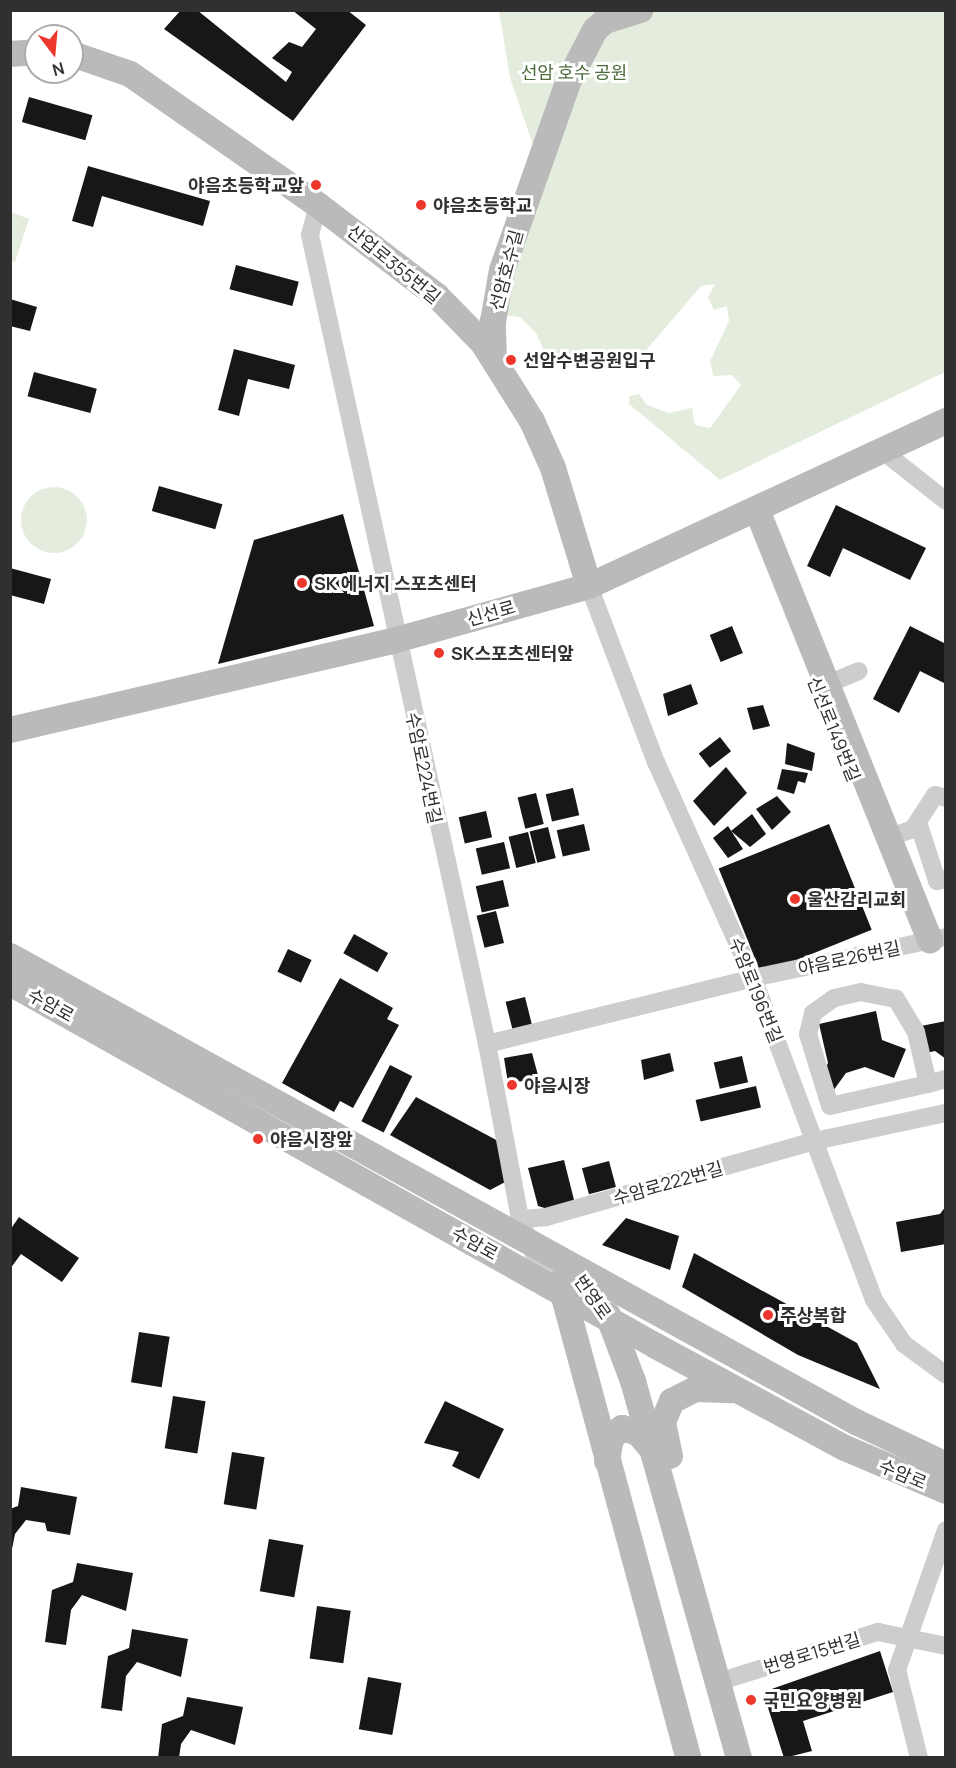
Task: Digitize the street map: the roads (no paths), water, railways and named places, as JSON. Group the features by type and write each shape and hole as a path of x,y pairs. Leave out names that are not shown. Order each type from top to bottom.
{"main road":[{"name":"선암호수길","path":"494,360 492,322 502,270 569,80 595,30 605,21 640,10"},
{"name":"산업로355번길","path":"84,58 130,74 342,222 437,296 494,360 532,421 553,468 589,586"},
{"name":"신선로","path":"10,730 396,640 589,586 884,452 945,421"},
{"name":"신선로149번길","path":"753,512 823,686 932,940"},
{"path":"823,686 890,837 932,940"},
{"name":"수암로","path":"10,956 524,1230 567,1263 856,1422 945,1465"},
{"name":"수암로","path":"10,983 745,1394 845,1448 945,1491"},
{"name":"번영로","path":"567,1263 561,1292 688,1758"},
{"name":"번영로","path":"567,1263 611,1320 652,1449 739,1758"},
{"path":"687,1572 664,1415 678,1396 696,1389 745,1394"},
{"path":"607,1461 611,1438 622,1428 638,1433 652,1449"}],"street":[{"path":"310,235 318,205"},
{"path":"310,235 342,222"},
{"name":"수암로224번길","path":"310,235 396,640 487,1044 524,1230 561,1292"},
{"path":"884,452 907,474 945,501"},
{"name":"수암로196번길","path":"589,586 656,762 753,978 863,1274 886,1322 919,1357 945,1375"},
{"path":"823,686 859,671"},
{"path":"890,837 913,830 935,795 945,798"},
{"path":"918,822 937,881 945,879"},
{"name":"야음로26번길","path":"487,1044 753,978 932,940"},
{"path":"861,992 896,999 916,1032 937,1081 830,1106 808,1034 813,1013 834,998 861,992"},
{"name":"수암로222번길","path":"524,1230 546,1217 815,1141 945,1113"},
{"path":"919,1758 897,1670 945,1530"},
{"name":"번영로15번길","path":"718,1682 878,1632 945,1646"}],"place":[{"name":"야음초등학교앞","path":"316,185"},
{"name":"야음초등학교","path":"421,205"},
{"name":"선암수변공원입구","path":"511,360"},
{"name":"SK 에너지 스포츠센터","path":"302,583"},
{"name":"SK스포츠센터앞","path":"439,653"},
{"name":"울산감리교회","path":"795,899"},
{"name":"야음시장","path":"512,1085"},
{"name":"야음시장앞","path":"258,1139"},
{"name":"주상복합","path":"768,1315"},
{"name":"국민요양병원","path":"751,1700"}],"park label":[{"name":"선암 호수 공원","path":"574,72"}]}
